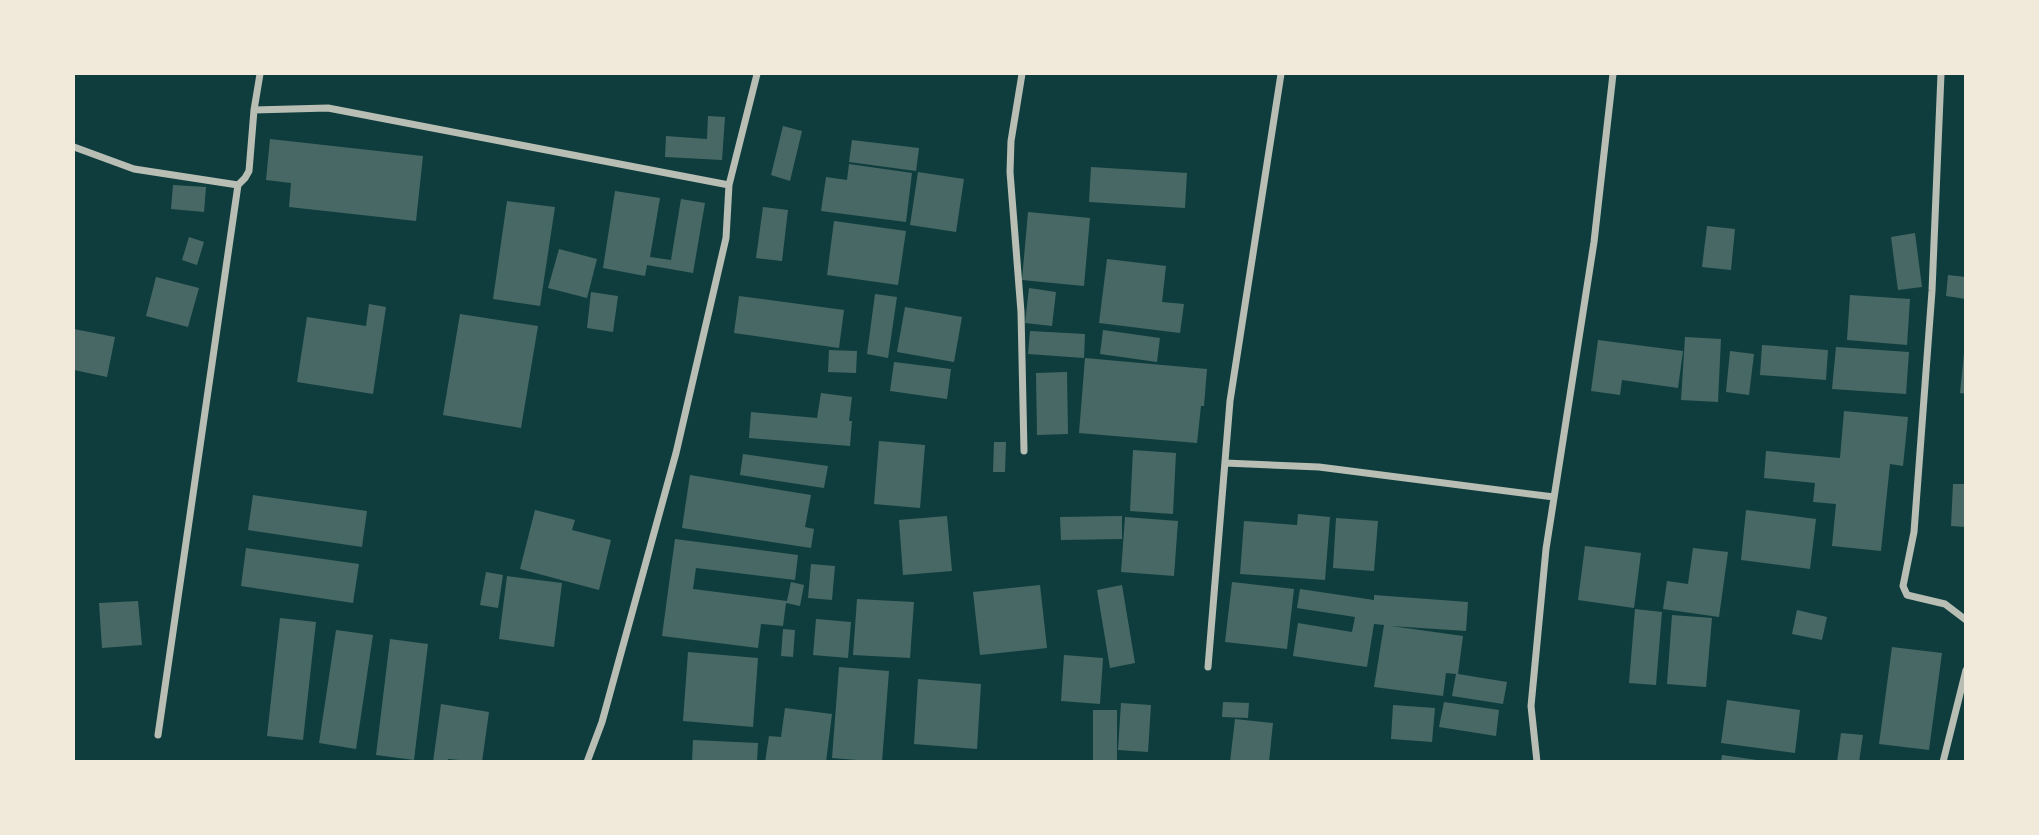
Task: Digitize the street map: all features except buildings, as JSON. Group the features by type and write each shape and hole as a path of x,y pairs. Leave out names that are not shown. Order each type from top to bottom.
{"street":[{"path":"158,735 238,185 249,171 260,74"},
{"path":"587,761 602,722 676,453 726,238 729,185 757,74"},
{"path":"1022,74 1011,141 1010,172 1021,313 1024,451"},
{"path":"1208,667 1230,401 1280,74"},
{"path":"1537,761 1531,706 1546,549 1594,242 1614,74"},
{"path":"1941,74 1932,291 1914,532 1903,586 1908,595 1945,604 1964,617"},
{"path":"254,110 328,108 729,185"},
{"path":"74,146 134,169 238,185"},
{"path":"1225,463 1319,467 1554,498"},
{"path":"1943,761 1965,670"}]}
